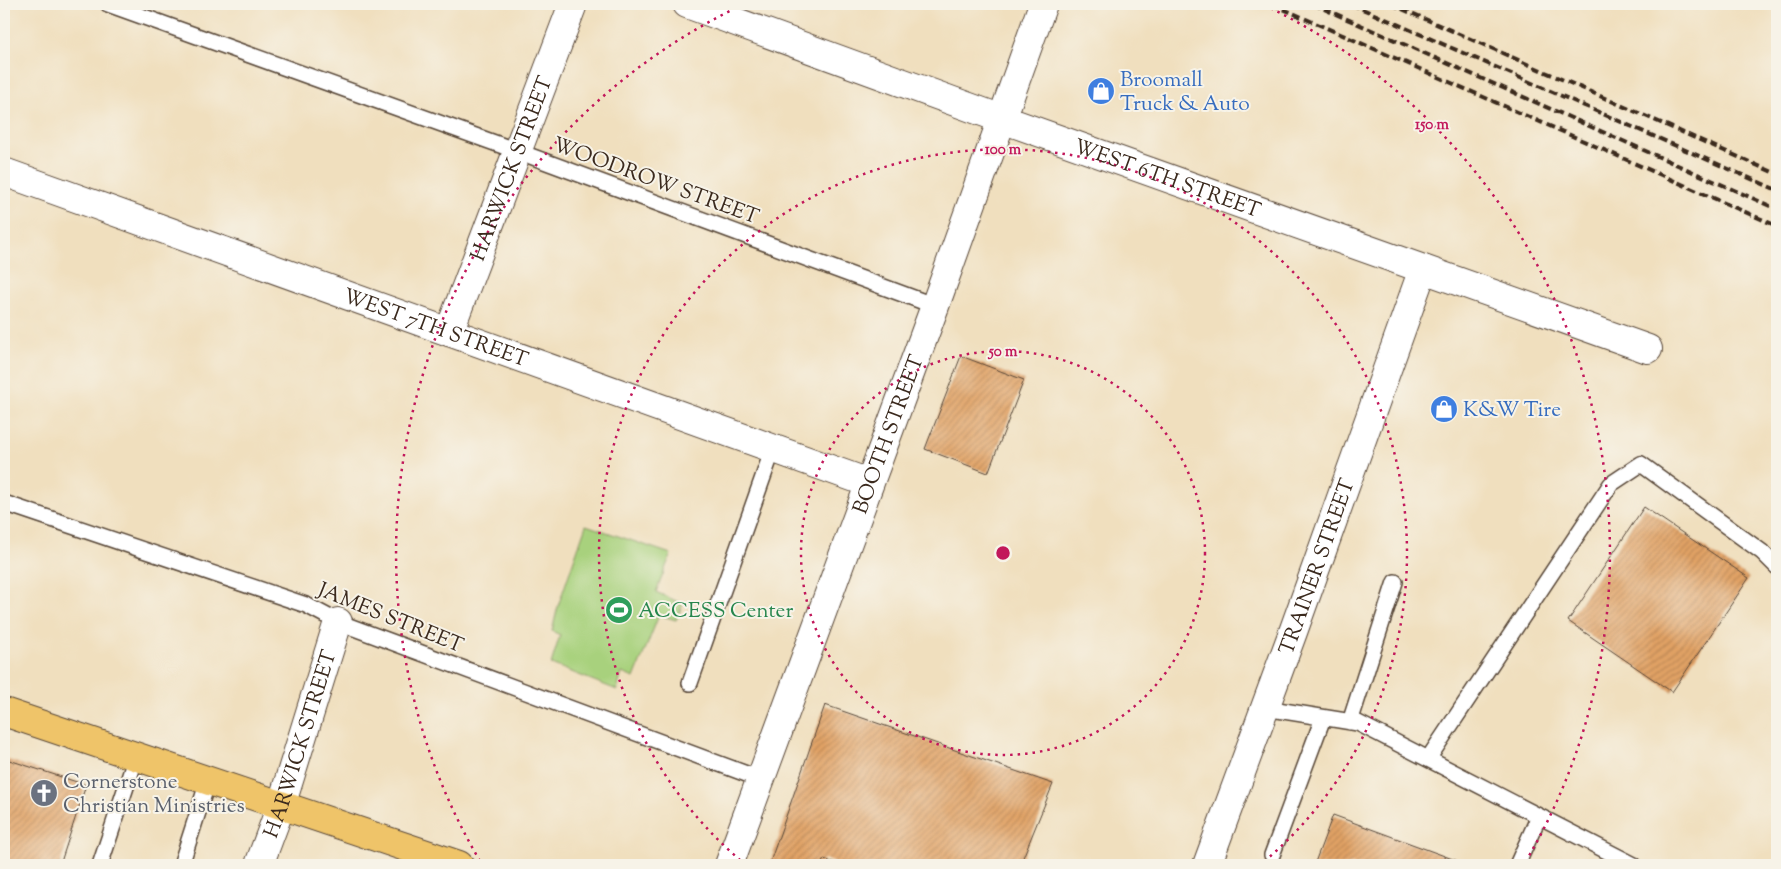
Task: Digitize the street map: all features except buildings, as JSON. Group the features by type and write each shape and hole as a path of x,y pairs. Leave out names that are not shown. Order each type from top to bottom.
{"main road":[{"path":"4,712 459,865"}],"street":[{"name":"HARWICK STREET","path":"450,332 573,4"},
{"name":"WEST 6TH STREET","path":"687,4 1002,119 1648,349"},
{"name":"BOOTH STREET","path":"729,865 935,306 1042,4"},
{"name":"WEST 7TH STREET","path":"4,172 869,483"},
{"name":"TRAINER STREET","path":"1207,865 1423,269"},
{"name":"HARWICK STREET","path":"259,865 281,806 338,622"}],"lane":[{"name":"WOODROW STREET","path":"108,4 935,306"},
{"path":"690,683 773,449"},
{"path":"1428,759 1611,484 1640,464 1762,552 1777,567"},
{"name":"JAMES STREET","path":"4,503 306,605 338,622 760,779"},
{"path":"1350,722 1395,582"},
{"path":"1265,708 1358,723 1634,865"},
{"path":"1272,855 1323,718"},
{"path":"100,865 136,757"},
{"path":"182,865 208,781"},
{"path":"1517,865 1539,816"}],"green space":[{"name":"ACCESS Center","path":"586,525 671,554 656,592 683,604 676,620 659,615 634,678 622,673 617,690 551,664 560,635 552,631 558,606"}],"railway":[{"path":"1272,4 1777,226"},
{"path":"1313,4 1777,209"},
{"path":"1351,4 1777,190"},
{"path":"1391,4 1777,174"}],"place":[{"name":"Broomall Truck & Auto","path":"1101,91"},
{"name":"K&W Tire","path":"1444,409"},
{"name":"ACCESS Center","path":"619,610"},
{"name":"Cornerstone Christian Ministries","path":"44,793"}]}
